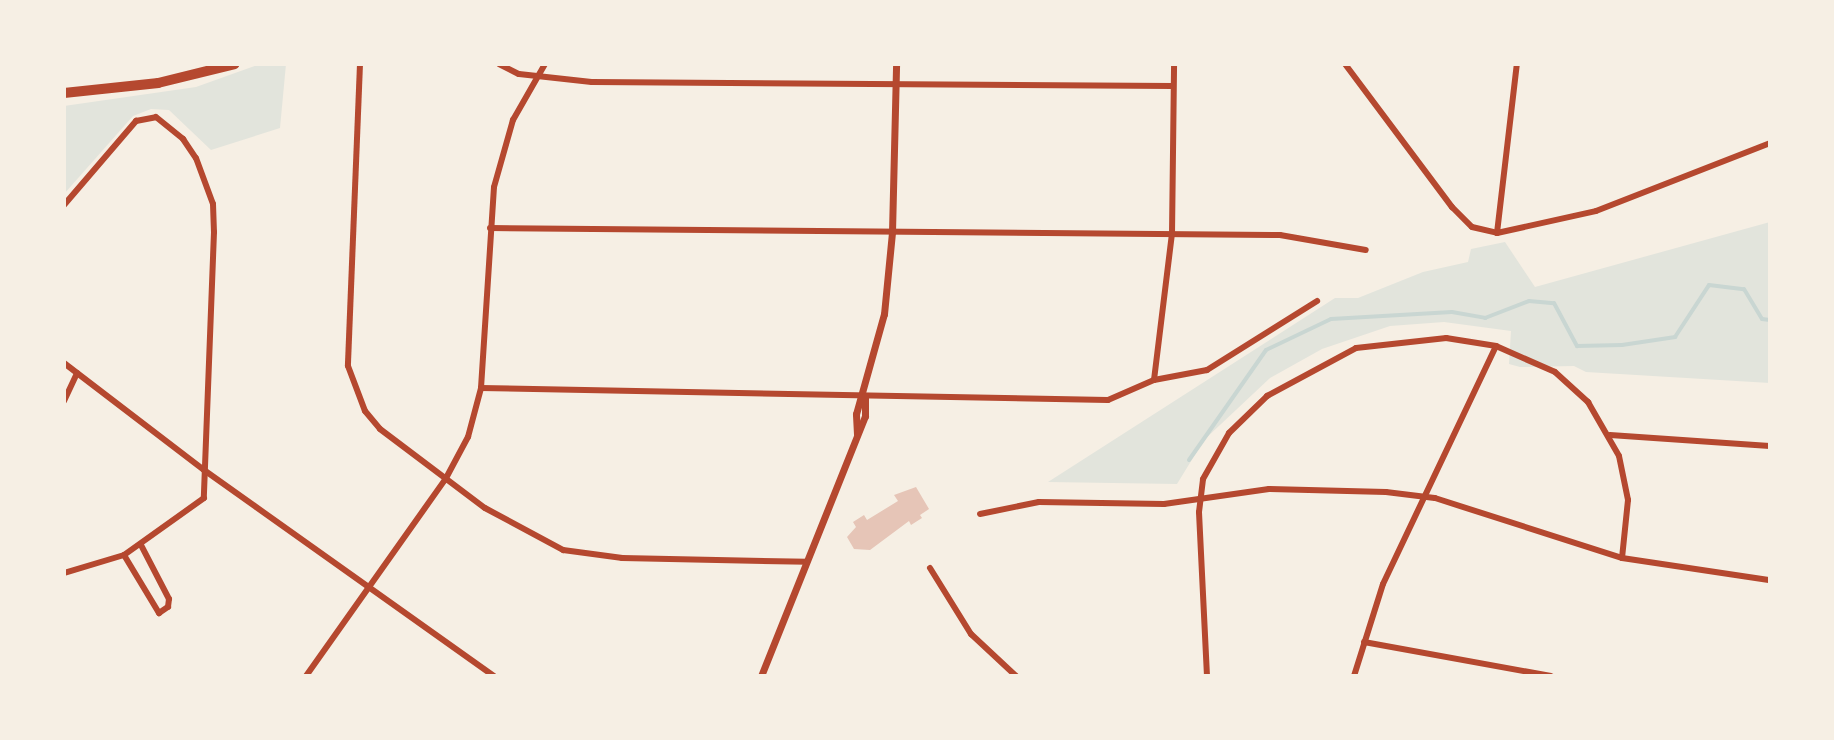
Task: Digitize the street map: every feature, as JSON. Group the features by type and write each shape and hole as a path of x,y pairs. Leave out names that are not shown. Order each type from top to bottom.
{"highway":[{"path":"64,93 158,83 235,64"}],"street":[{"path":"360,64 348,366 365,411 380,429 445,480 532,537 563,550 622,558 807,562"},
{"path":"499,64 537,77 592,82 1173,86"},
{"path":"306,676 445,480 468,437 481,388 490,228 501,153 545,64"},
{"path":"761,676 857,434 856,414 865,396 884,314 892,232 896,64"},
{"path":"1154,380 1172,234 1174,64"},
{"path":"1345,64 1452,207 1472,227 1497,233 1596,211 1770,143"},
{"path":"1497,233 1517,64"},
{"path":"64,205 136,121 156,117 196,158 213,204 204,498 124,555 64,573"},
{"path":"490,228 1310,237 1366,250"},
{"path":"481,388 1108,400 1154,380 1207,370 1317,301"},
{"path":"1207,676 1200,501 1203,479 1229,433 1267,396 1309,370 1356,348 1446,338 1496,346 1555,372 1588,402 1610,435 1628,500 1622,558"},
{"path":"1354,676 1383,584 1496,346"},
{"path":"64,363 204,470 494,676"},
{"path":"64,401 77,373"},
{"path":"1610,435 1770,446"},
{"path":"980,514 1039,502 1200,501 1269,489 1424,497 1622,558 1770,580"},
{"path":"124,555 159,613 168,607 169,599 141,545"},
{"path":"930,568 971,634 1016,676"},
{"path":"1364,642 1551,676"}],"shaded area":[{"path":"260,64 286,64 280,128 211,150 169,110 151,109 133,116 64,194 64,106 196,87"},
{"path":"1770,222 1770,383 1586,372 1574,366 1520,367 1509,364 1511,331 1444,322 1390,326 1322,349 1270,378 1204,440 1177,484 1048,482 1335,298 1358,298 1423,272 1468,262 1471,249 1505,242 1535,287"}],"building":[{"path":"916,487 929,509 920,515 922,518 911,525 909,521 870,550 854,549 847,537 856,527 853,522 864,515 867,520 898,501 894,495"}],"waterway":[{"path":"1189,460 1266,350 1331,319 1452,312 1485,318 1529,301 1554,303 1577,346 1622,345 1675,337 1709,285 1744,289 1762,319 1770,320"}]}
